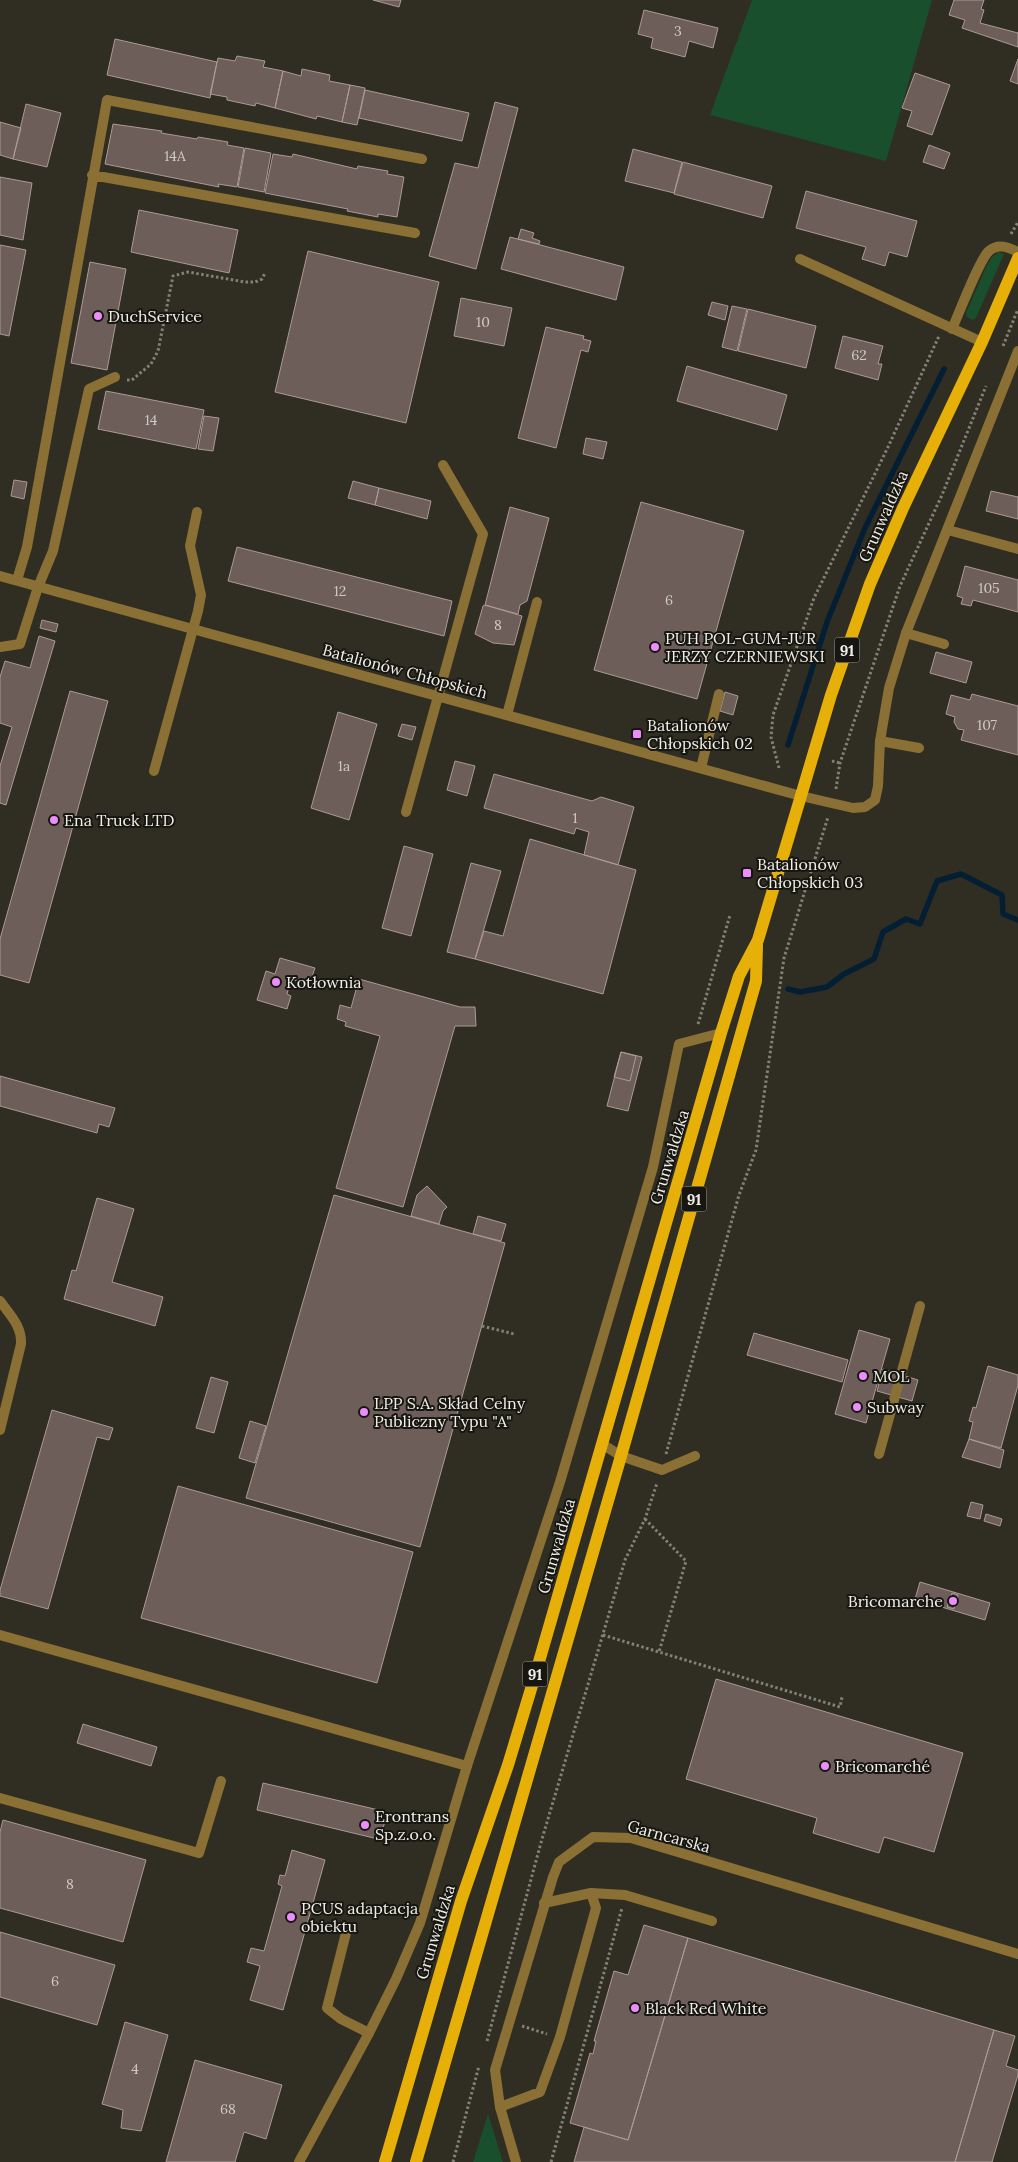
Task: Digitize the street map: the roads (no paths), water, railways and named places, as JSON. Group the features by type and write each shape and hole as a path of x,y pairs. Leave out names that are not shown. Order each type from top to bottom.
{"main road":[{"name":"Grunwaldzka","path":"385,2162 464,1892 508,1765 721,1032 739,976 758,940 831,695 870,584 903,508 982,342 1018,258"},
{"name":"Grunwaldzka","path":"416,2162 621,1456 756,981 758,940"}],"street":[{"path":"17,580 27,547 107,100 422,159"},
{"path":"92,176 415,233"},
{"path":"948,328 985,255 996,247 1005,246 1018,252"},
{"path":"800,259 982,342"},
{"path":"801,796 853,808 865,807 875,800 878,786 880,741 890,688 906,633 1018,351"},
{"path":"0,647 20,644 38,586 53,551 89,389 115,377"},
{"path":"406,812 484,534 442,465"},
{"path":"154,771 201,595 190,546 197,512"},
{"path":"948,530 1018,549"},
{"name":"Batalionów Chłopskich","path":"0,576 801,796"},
{"path":"507,715 537,602"},
{"path":"906,633 944,644"},
{"path":"701,768 718,694"},
{"path":"880,741 919,748"},
{"path":"299,2162 369,2033 396,1979 420,1923 467,1766 560,1482 650,1176 679,1044 721,1032"},
{"path":"0,1301 22,1334 22,1344 0,1430"},
{"path":"879,1454 920,1306"},
{"path":"602,1444 621,1456 662,1470 694,1456"},
{"path":"0,1635 467,1766"},
{"path":"0,1798 199,1853 221,1781"},
{"name":"Garncarska","path":"516,2162 500,2107 495,2070 544,1903 559,1862 593,1838 631,1838 1018,1954"},
{"path":"500,2107 540,2092 560,2037 596,1908 591,1893"},
{"path":"544,1903 591,1893 625,1896 712,1921"},
{"path":"346,1933 327,2008 341,2019 369,2033"}],"waterway":[{"path":"788,745 827,622 865,528 944,369"},
{"path":"788,989 800,992 827,987 844,974 874,959 883,932 906,919 920,924 937,881 961,874 1002,895 1003,914 1018,920"}],"place":[{"name":"DuchService","path":"98,316"},
{"name":"PUH POL-GUM-JUR JERZY CZERNIEWSKI","path":"655,647"},
{"name":"Batalionów Chłopskich 02","path":"637,734"},
{"name":"Ena Truck LTD","path":"54,820"},
{"name":"Batalionów Chłopskich 03","path":"747,873"},
{"name":"Kotłownia","path":"276,982"},
{"name":"MOL","path":"863,1376"},
{"name":"Subway","path":"857,1407"},
{"name":"LPP S.A. Skład Celny Publiczny Typu \"A\"","path":"364,1412"},
{"name":"Bricomarche","path":"953,1601"},
{"name":"Bricomarché","path":"825,1766"},
{"name":"Erontrans Sp.z.o.o.","path":"365,1825"},
{"name":"PCUS adaptacja obiektu","path":"291,1917"},
{"name":"Black Red White","path":"635,2008"}]}
